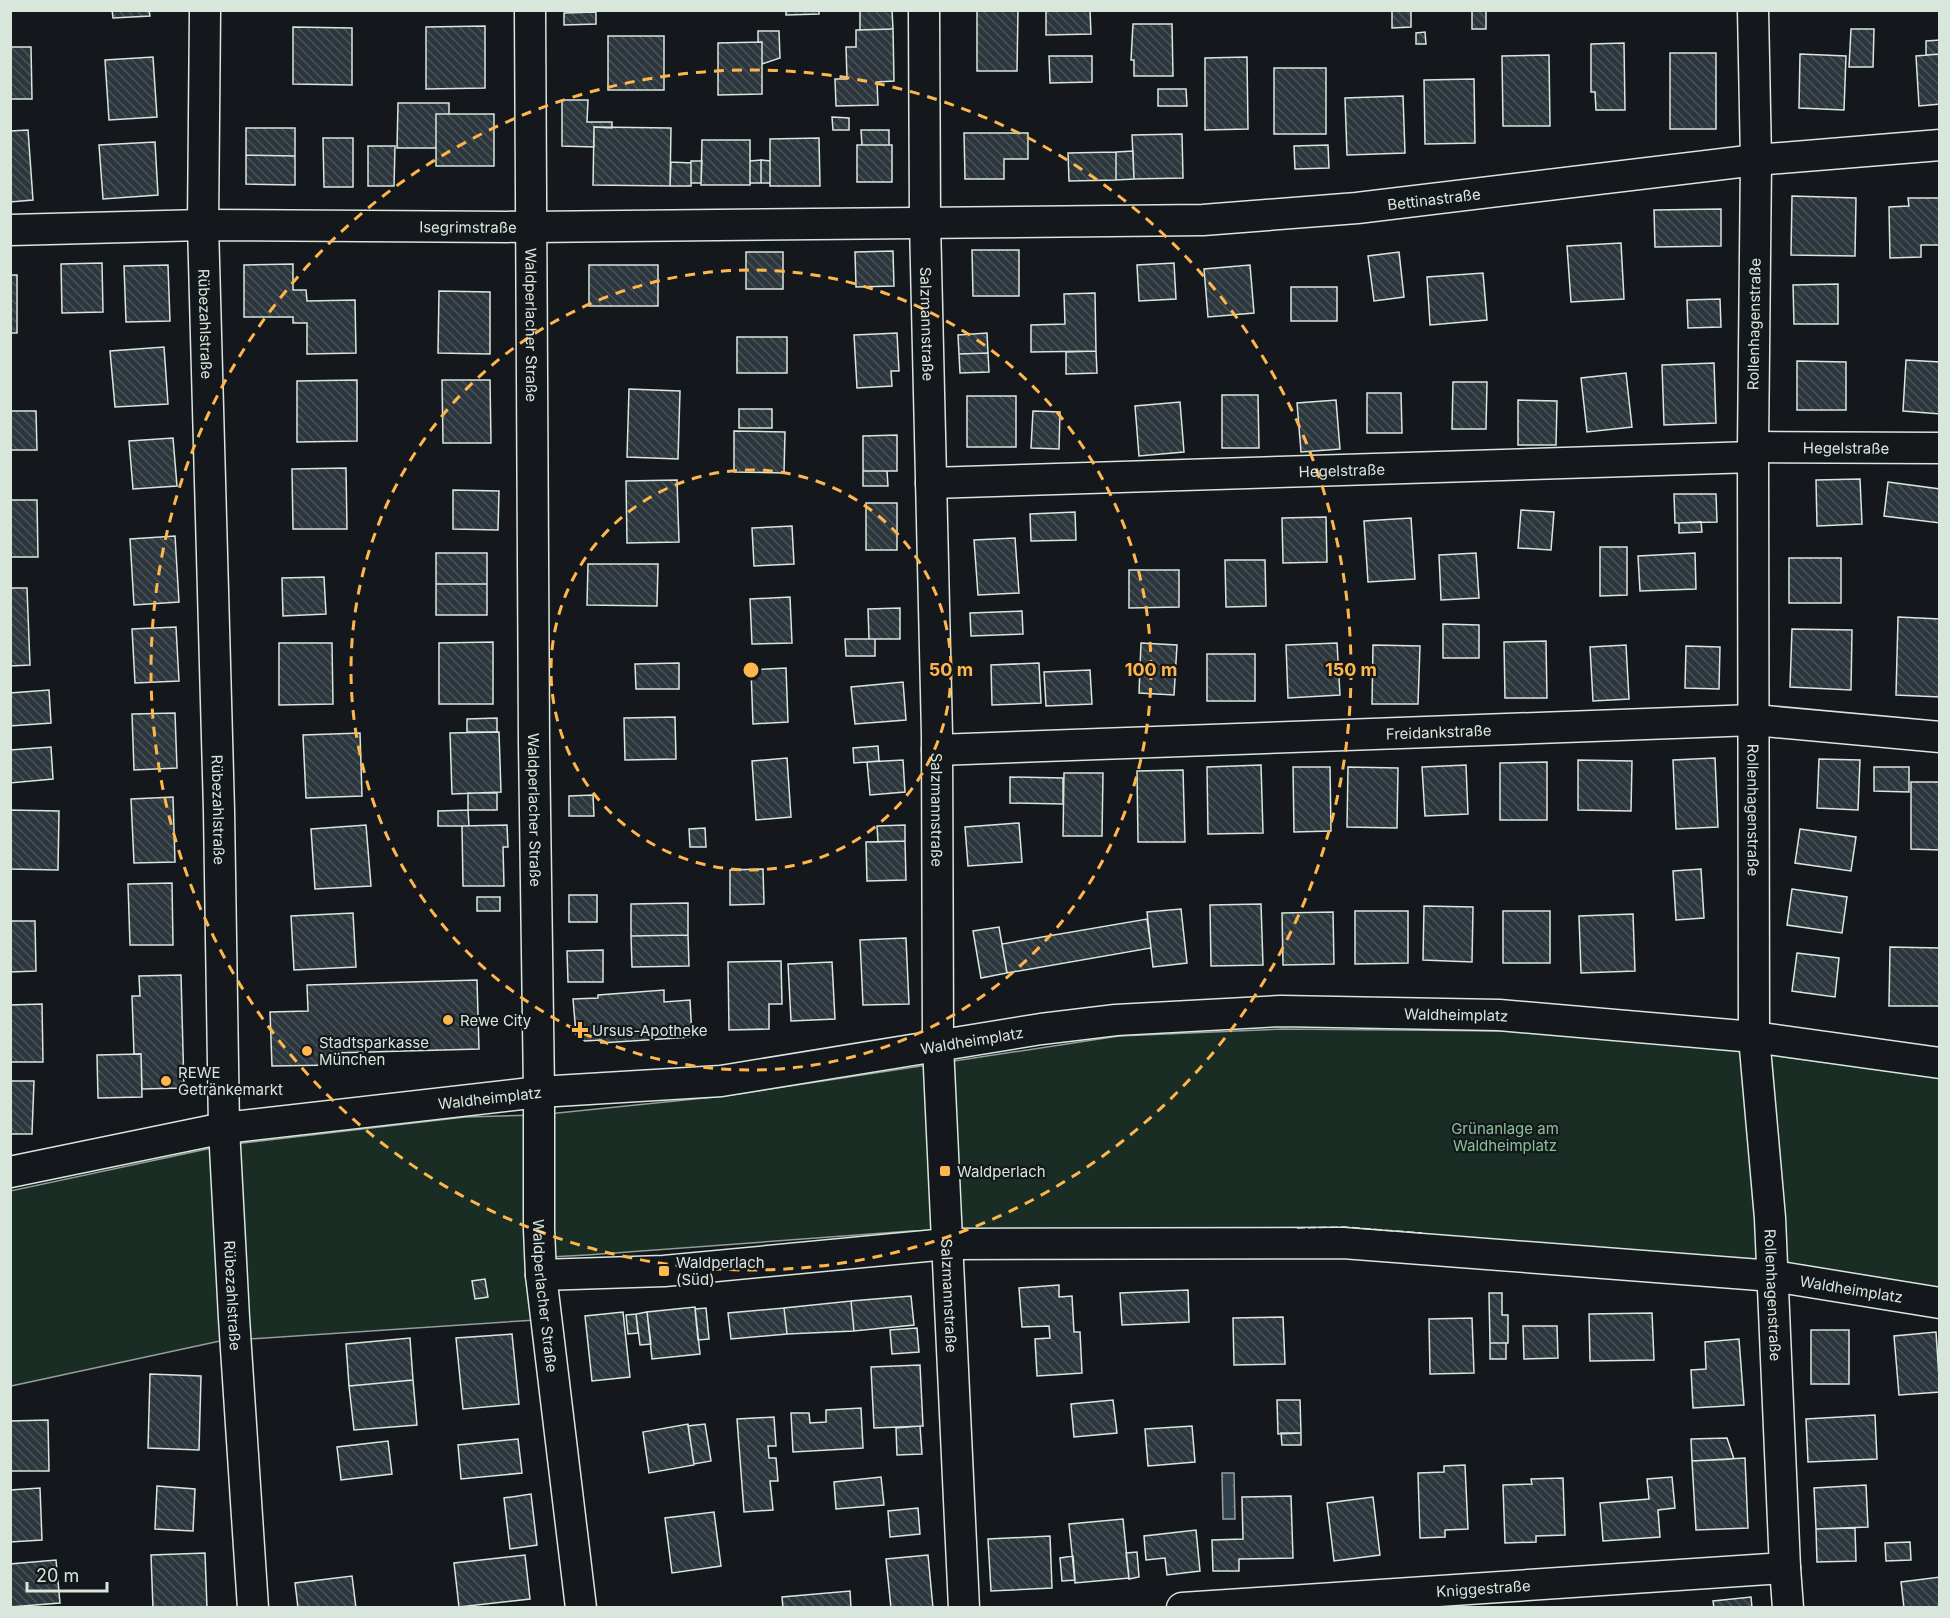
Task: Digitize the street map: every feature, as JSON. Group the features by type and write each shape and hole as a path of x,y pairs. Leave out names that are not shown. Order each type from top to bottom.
{"street":[{"name":"Rübezahlstraße","path":"205,10 203,225 219,811 224,1128 253,1608"},
{"name":"Waldperlacher Straße","path":"530,10 539,1229 541,1275 581,1608"},
{"name":"Salzmannstraße","path":"924,10 925,222 937,750 938,1046 964,1608"},
{"name":"Rollenhagenstraße","path":"1753,10 1756,160 1753,452 1754,1037 1770,1218 1788,1608"},
{"name":"Bettinastraße","path":"925,222 1203,220 1357,208 1756,160 1940,145"},
{"name":"Isegrimstraße","path":"10,230 203,225 530,227 925,222"},
{"name":"Hegelstraße","path":"931,483 1753,452 1940,448"},
{"name":"Freidankstraße","path":"937,750 1754,720 1940,737"},
{"name":"Waldheimplatz","path":"10,1172 224,1128 539,1092 721,1081 1041,1029 1116,1020 1281,1011 1499,1015 1754,1037 1940,1063"},
{"name":"Waldheimplatz","path":"541,1275 664,1271 947,1244 1342,1243 1773,1276 1940,1303"},
{"name":"Kniggestraße","path":"1182,1608 1785,1568"}],"green space":[{"name":"Grünanlage am Waldheimplatz","path":"1282,1029 1506,1031 1734,1050 1939,1078 1939,1288 1801,1265 1345,1229 977,1233 911,1231 532,1258 536,1320 220,1341 11,1386 10,1191 226,1145 465,1117 538,1115 724,1096 1119,1036"}],"water":[{"path":"1222,1473 1234,1473 1235,1519 1223,1519"}],"building":[{"path":"112,10 149,10 150,16 113,18"},
{"path":"786,10 819,10 819,14 786,15"},
{"path":"860,10 892,10 893,29 860,30"},
{"path":"977,10 1018,10 1017,71 977,71"},
{"path":"1090,10 1091,34 1046,35 1046,11"},
{"path":"1392,10 1411,10 1411,27 1392,28"},
{"path":"1472,10 1486,10 1486,29 1472,29"},
{"path":"596,12 596,24 564,25 564,13"},
{"path":"1133,24 1172,24 1173,76 1134,76 1134,60 1131,60"},
{"path":"485,26 485,88 426,89 426,27"},
{"path":"293,27 352,28 352,85 293,84"},
{"path":"893,29 894,81 877,82 878,105 836,106 835,79 847,79 846,47 856,47 856,30"},
{"path":"1851,29 1874,29 1873,67 1849,67"},
{"path":"758,31 779,31 780,58 762,64 762,42 758,42"},
{"path":"1425,32 1426,44 1416,44 1416,33"},
{"path":"608,36 664,36 664,90 608,90"},
{"path":"1940,40 1940,54 1926,55 1926,41"},
{"path":"762,42 762,94 718,95 718,43"},
{"path":"1624,43 1625,110 1596,110 1595,92 1591,92 1591,44"},
{"path":"10,47 31,47 32,99 10,99"},
{"path":"1670,53 1716,53 1716,129 1670,129"},
{"path":"1800,54 1846,56 1844,110 1799,108"},
{"path":"1940,54 1940,104 1919,106 1916,56"},
{"path":"1549,55 1550,126 1503,126 1502,56"},
{"path":"1049,56 1092,56 1092,82 1050,83"},
{"path":"153,57 157,117 109,120 105,60"},
{"path":"1247,57 1248,129 1205,130 1205,58"},
{"path":"1274,68 1326,68 1326,134 1274,134"},
{"path":"1474,79 1475,143 1425,144 1424,80"},
{"path":"1158,89 1186,89 1187,106 1158,106"},
{"path":"1403,96 1405,153 1347,155 1345,98"},
{"path":"562,100 588,100 587,122 612,122 612,128 594,127 594,147 562,146"},
{"path":"398,103 449,103 449,114 436,114 436,148 397,148"},
{"path":"436,114 494,114 494,166 436,166"},
{"path":"832,117 849,118 849,130 833,130"},
{"path":"594,127 671,128 670,186 593,185"},
{"path":"246,128 295,128 295,156 246,155"},
{"path":"28,130 33,200 10,202 10,131"},
{"path":"861,130 889,130 889,145 862,145"},
{"path":"964,133 1028,133 1028,159 1004,159 1004,179 965,179"},
{"path":"1182,134 1183,178 1134,179 1132,135"},
{"path":"323,138 353,138 353,187 324,187"},
{"path":"819,138 820,186 770,186 770,139"},
{"path":"702,140 750,140 750,185 701,185"},
{"path":"155,142 158,195 103,199 99,145"},
{"path":"857,145 892,145 892,182 857,182"},
{"path":"1328,145 1329,168 1295,169 1294,146"},
{"path":"368,146 395,146 394,186 368,186"},
{"path":"1133,151 1134,179 1116,180 1116,152"},
{"path":"1116,152 1116,180 1069,181 1068,153"},
{"path":"246,155 295,156 295,185 246,184"},
{"path":"761,160 770,161 770,183 761,183"},
{"path":"761,160 761,183 750,183 750,161"},
{"path":"691,161 702,161 701,183 691,183"},
{"path":"671,162 691,163 691,186 670,186"},
{"path":"1792,196 1856,198 1855,256 1791,255"},
{"path":"1908,198 1940,198 1940,245 1921,245 1921,257 1890,258 1889,207 1909,206"},
{"path":"1721,209 1721,246 1655,247 1654,210"},
{"path":"1621,243 1624,299 1571,302 1567,246"},
{"path":"972,250 1019,250 1019,296 973,296"},
{"path":"893,251 894,286 856,287 855,252"},
{"path":"746,252 783,252 783,289 746,289"},
{"path":"1399,252 1404,297 1374,301 1368,256"},
{"path":"102,263 103,312 62,313 61,264"},
{"path":"1174,263 1176,299 1139,301 1137,265"},
{"path":"293,264 293,290 306,290 307,301 355,300 356,353 307,354 307,323 293,323 293,317 244,317 244,265"},
{"path":"168,265 170,321 126,322 124,266"},
{"path":"589,265 658,265 658,306 589,306"},
{"path":"1250,265 1254,313 1208,317 1204,269"},
{"path":"1483,273 1487,320 1430,325 1427,277"},
{"path":"10,275 17,275 17,333 10,333"},
{"path":"1838,284 1838,324 1794,324 1793,285"},
{"path":"1291,287 1337,287 1337,321 1291,321"},
{"path":"439,291 490,292 490,354 438,353"},
{"path":"1095,293 1096,351 1031,352 1031,325 1065,324 1064,294"},
{"path":"1720,299 1721,327 1688,328 1687,300"},
{"path":"897,333 899,371 891,371 892,386 857,388 854,335"},
{"path":"987,333 988,353 959,354 958,335"},
{"path":"737,337 787,337 787,373 737,373"},
{"path":"164,347 168,404 115,407 110,351"},
{"path":"1096,351 1097,373 1066,374 1066,352"},
{"path":"988,353 989,372 960,373 959,354"},
{"path":"1906,360 1940,362 1940,414 1903,411"},
{"path":"1797,361 1846,362 1846,410 1797,410"},
{"path":"1714,363 1716,423 1664,425 1662,365"},
{"path":"1626,373 1632,427 1587,432 1581,378"},
{"path":"357,380 357,441 297,442 297,381"},
{"path":"442,380 490,380 491,443 443,443"},
{"path":"1453,382 1487,382 1486,429 1452,429"},
{"path":"629,389 680,391 678,459 627,457"},
{"path":"1367,393 1401,393 1402,433 1367,433"},
{"path":"1222,395 1258,395 1259,448 1222,448"},
{"path":"967,396 1016,396 1016,447 967,447"},
{"path":"1336,400 1340,449 1301,452 1297,403"},
{"path":"1518,400 1557,401 1556,445 1518,445"},
{"path":"1180,402 1184,452 1139,456 1135,406"},
{"path":"739,409 772,409 772,428 739,428"},
{"path":"10,411 36,411 37,450 10,450"},
{"path":"1033,411 1060,412 1059,449 1031,448"},
{"path":"734,431 785,432 784,473 734,472"},
{"path":"897,435 897,471 863,471 863,436"},
{"path":"173,438 177,486 133,489 129,441"},
{"path":"346,468 347,529 293,529 292,469"},
{"path":"863,471 887,471 888,486 863,486"},
{"path":"1860,479 1862,524 1817,526 1816,480"},
{"path":"677,480 679,542 627,543 626,481"},
{"path":"1888,482 1940,489 1940,523 1884,516"},
{"path":"453,490 499,491 498,530 453,529"},
{"path":"1674,494 1716,494 1717,522 1675,523"},
{"path":"10,500 37,500 38,557 10,557"},
{"path":"866,503 897,503 897,550 866,550"},
{"path":"1521,510 1554,512 1551,550 1518,548"},
{"path":"1075,512 1076,540 1031,541 1030,514"},
{"path":"1326,517 1327,562 1283,563 1282,518"},
{"path":"1411,518 1415,579 1368,582 1364,521"},
{"path":"1701,522 1702,532 1679,533 1679,523"},
{"path":"792,526 794,564 754,566 752,528"},
{"path":"175,536 179,602 134,605 130,539"},
{"path":"1015,538 1019,593 978,595 974,540"},
{"path":"1600,547 1627,547 1627,595 1600,596"},
{"path":"436,553 487,553 487,584 436,584"},
{"path":"1476,553 1479,598 1441,600 1439,555"},
{"path":"1695,553 1696,589 1640,591 1638,556"},
{"path":"1789,558 1841,558 1841,603 1789,603"},
{"path":"1225,560 1265,560 1266,606 1226,607"},
{"path":"588,564 658,564 657,606 587,605"},
{"path":"1129,570 1179,570 1179,607 1129,608"},
{"path":"324,577 326,614 283,616 282,578"},
{"path":"436,584 487,584 487,615 436,615"},
{"path":"10,588 27,588 30,665 10,666"},
{"path":"790,597 792,643 752,644 750,599"},
{"path":"900,608 900,639 869,639 868,609"},
{"path":"1022,611 1023,634 971,636 970,613"},
{"path":"1898,617 1940,619 1940,697 1896,695"},
{"path":"1443,624 1479,625 1479,658 1443,658"},
{"path":"176,627 179,681 135,683 132,629"},
{"path":"1792,629 1852,630 1851,690 1790,687"},
{"path":"845,639 875,639 875,656 846,656"},
{"path":"1546,641 1547,698 1505,698 1504,642"},
{"path":"493,642 493,704 439,704 439,643"},
{"path":"279,643 332,643 333,704 279,705"},
{"path":"1141,643 1177,645 1174,695 1139,693"},
{"path":"1337,643 1340,695 1288,698 1286,645"},
{"path":"1373,645 1420,646 1418,704 1372,704"},
{"path":"1626,645 1629,699 1593,701 1590,647"},
{"path":"1686,646 1720,647 1719,689 1685,688"},
{"path":"1207,654 1255,654 1255,701 1207,701"},
{"path":"679,663 679,689 636,689 635,664"},
{"path":"1039,663 1041,703 992,705 991,665"},
{"path":"786,668 788,722 753,724 751,670"},
{"path":"1090,670 1092,704 1046,706 1044,672"},
{"path":"903,682 906,720 855,724 851,687"},
{"path":"49,690 51,723 10,726 10,693"},
{"path":"175,713 177,768 134,770 132,714"},
{"path":"675,717 676,759 625,760 624,718"},
{"path":"497,718 497,732 467,732 467,719"},
{"path":"499,732 501,792 452,794 450,733"},
{"path":"360,733 362,796 306,798 303,735"},
{"path":"878,746 879,761 854,763 853,748"},
{"path":"51,747 53,779 10,783 10,750"},
{"path":"787,758 791,817 756,820 752,761"},
{"path":"1715,758 1718,827 1676,829 1673,760"},
{"path":"1819,759 1860,760 1858,810 1817,808"},
{"path":"903,760 905,792 870,795 867,762"},
{"path":"1578,760 1632,761 1631,811 1578,810"},
{"path":"1547,762 1547,820 1500,820 1500,763"},
{"path":"1261,765 1263,833 1208,834 1207,767"},
{"path":"1466,765 1468,814 1425,816 1422,767"},
{"path":"1293,767 1330,767 1331,831 1294,832"},
{"path":"1348,767 1398,768 1397,828 1347,827"},
{"path":"1874,767 1909,767 1909,792 1874,791"},
{"path":"1183,770 1185,842 1138,842 1137,771"},
{"path":"1064,773 1103,773 1102,836 1063,836"},
{"path":"1010,777 1063,778 1063,804 1010,803"},
{"path":"1911,782 1940,782 1940,850 1911,849"},
{"path":"468,793 497,793 497,810 468,810"},
{"path":"593,795 594,816 569,816 569,796"},
{"path":"173,797 175,862 134,863 131,799"},
{"path":"10,810 59,811 58,870 10,869"},
{"path":"468,810 469,826 438,826 438,811"},
{"path":"1019,823 1022,862 968,866 965,827"},
{"path":"366,825 371,886 315,889 311,829"},
{"path":"507,825 508,847 503,847 504,886 463,886 462,826"},
{"path":"905,825 905,841 878,842 877,826"},
{"path":"705,828 706,847 690,847 689,829"},
{"path":"1800,829 1856,837 1851,871 1795,863"},
{"path":"905,841 906,880 867,881 866,842"},
{"path":"763,869 764,904 730,905 730,870"},
{"path":"1701,869 1704,918 1676,920 1673,871"},
{"path":"172,883 173,945 130,945 128,884"},
{"path":"1792,889 1847,897 1842,933 1787,925"},
{"path":"569,895 597,895 597,922 569,922"},
{"path":"477,897 500,897 500,911 477,911"},
{"path":"688,903 688,935 631,936 631,904"},
{"path":"1261,904 1263,965 1211,966 1210,905"},
{"path":"1424,906 1473,907 1472,962 1423,960"},
{"path":"1181,909 1187,963 1153,967 1147,912"},
{"path":"1355,911 1408,911 1408,963 1355,964"},
{"path":"1503,911 1550,911 1550,963 1503,963"},
{"path":"1333,912 1334,964 1283,965 1282,913"},
{"path":"353,913 356,967 294,970 291,916"},
{"path":"1633,914 1635,971 1581,973 1579,916"},
{"path":"1147,919 1151,948 1007,973 1002,944"},
{"path":"10,921 35,921 36,971 10,972"},
{"path":"999,927 1007,973 981,978 973,931"},
{"path":"688,935 689,966 632,967 631,936"},
{"path":"906,938 909,1004 863,1005 860,940"},
{"path":"1890,947 1940,948 1940,1006 1889,1006"},
{"path":"603,950 603,982 568,982 567,951"},
{"path":"1797,953 1839,958 1835,997 1792,991"},
{"path":"781,961 782,1004 769,1004 769,1029 729,1030 728,962"},
{"path":"832,962 835,1019 791,1021 788,964"},
{"path":"181,975 184,1088 142,1089 141,1054 134,1054 132,996 140,996 139,976"},
{"path":"477,980 479,1049 333,1053 334,1065 272,1066 270,1012 308,1011 307,985"},
{"path":"664,990 664,1002 690,1000 692,1037 601,1043 601,1040 585,1041 576,1034 573,999"},
{"path":"42,1004 43,1062 10,1062 10,1005"},
{"path":"141,1054 142,1097 98,1098 97,1055"},
{"path":"10,1081 34,1081 32,1134 10,1134"},
{"path":"485,1279 488,1297 475,1299 472,1281"},
{"path":"1059,1285 1059,1297 1072,1296 1074,1332 1080,1332 1082,1373 1037,1376 1035,1339 1050,1338 1049,1326 1022,1327 1019,1288"},
{"path":"1188,1290 1189,1322 1122,1325 1120,1293"},
{"path":"1489,1293 1502,1293 1502,1315 1508,1315 1508,1343 1490,1343"},
{"path":"911,1296 914,1325 854,1331 851,1301"},
{"path":"851,1301 854,1331 787,1334 784,1308"},
{"path":"695,1307 700,1354 652,1359 647,1312"},
{"path":"706,1308 709,1339 698,1340 695,1309"},
{"path":"784,1308 787,1334 731,1339 728,1313"},
{"path":"623,1312 630,1377 592,1381 585,1316"},
{"path":"647,1312 651,1344 640,1345 636,1314"},
{"path":"1652,1313 1654,1360 1590,1361 1589,1314"},
{"path":"636,1314 638,1333 628,1334 626,1315"},
{"path":"1283,1317 1285,1364 1234,1365 1233,1318"},
{"path":"1472,1318 1474,1373 1430,1374 1429,1319"},
{"path":"1523,1326 1557,1326 1558,1358 1524,1359"},
{"path":"917,1328 919,1352 892,1354 890,1330"},
{"path":"1811,1330 1849,1330 1849,1384 1811,1384"},
{"path":"1936,1332 1940,1392 1899,1395 1894,1336"},
{"path":"512,1334 519,1404 463,1409 456,1338"},
{"path":"410,1338 413,1380 349,1386 346,1344"},
{"path":"1739,1339 1744,1405 1693,1408 1691,1370 1706,1369 1705,1342"},
{"path":"1490,1343 1506,1343 1506,1359 1490,1359"},
{"path":"920,1365 923,1426 874,1428 871,1367"},
{"path":"150,1374 201,1376 199,1450 148,1448"},
{"path":"413,1380 417,1425 354,1430 349,1386"},
{"path":"1113,1400 1117,1433 1074,1437 1071,1404"},
{"path":"1277,1400 1300,1400 1301,1433 1278,1434"},
{"path":"861,1408 863,1448 793,1452 791,1413 809,1413 810,1423 826,1422 826,1410"},
{"path":"1875,1415 1877,1459 1808,1462 1806,1419"},
{"path":"774,1417 776,1446 768,1446 769,1458 776,1458 778,1481 770,1481 773,1510 744,1512 737,1419"},
{"path":"48,1420 49,1471 10,1471 10,1421"},
{"path":"688,1424 694,1465 649,1473 643,1432"},
{"path":"705,1424 711,1461 694,1464 688,1426"},
{"path":"920,1426 922,1454 897,1455 896,1428"},
{"path":"1192,1426 1195,1462 1148,1466 1145,1429"},
{"path":"1281,1433 1301,1433 1301,1445 1282,1445"},
{"path":"1727,1438 1734,1459 1692,1461 1691,1439"},
{"path":"518,1439 522,1473 461,1479 458,1445"},
{"path":"388,1441 392,1474 341,1480 337,1447"},
{"path":"1745,1458 1748,1528 1696,1530 1692,1461"},
{"path":"1465,1465 1468,1529 1445,1530 1445,1537 1420,1538 1418,1473 1444,1472 1444,1466"},
{"path":"881,1477 884,1505 836,1509 834,1482"},
{"path":"1672,1477 1675,1508 1658,1510 1660,1537 1603,1541 1600,1503 1649,1499 1647,1479"},
{"path":"1563,1478 1565,1535 1536,1536 1536,1542 1505,1543 1503,1485 1532,1484 1531,1479"},
{"path":"1866,1485 1868,1527 1816,1529 1814,1488"},
{"path":"157,1486 195,1489 193,1531 155,1529"},
{"path":"40,1488 42,1540 10,1542 10,1490"},
{"path":"531,1494 537,1545 510,1549 504,1498"},
{"path":"1291,1496 1293,1558 1239,1559 1239,1571 1213,1571 1212,1540 1243,1539 1242,1497"},
{"path":"1373,1497 1380,1555 1334,1561 1327,1503"},
{"path":"918,1508 920,1534 890,1537 888,1511"},
{"path":"714,1512 721,1566 672,1573 665,1518"},
{"path":"1123,1519 1129,1578 1075,1583 1069,1524"},
{"path":"1855,1528 1856,1561 1817,1562 1816,1529"},
{"path":"1196,1530 1200,1571 1167,1575 1165,1558 1146,1560 1144,1536"},
{"path":"1050,1536 1052,1588 991,1591 988,1539"},
{"path":"1910,1542 1911,1560 1886,1561 1885,1543"},
{"path":"1137,1552 1139,1577 1129,1579 1126,1553"},
{"path":"205,1553 207,1608 153,1608 151,1555"},
{"path":"525,1555 530,1599 459,1607 454,1563"},
{"path":"928,1555 933,1608 891,1608 886,1559"},
{"path":"1073,1556 1075,1580 1062,1581 1060,1558"},
{"path":"56,1560 60,1603 10,1607 10,1564"},
{"path":"352,1576 356,1608 298,1608 295,1583"},
{"path":"1940,1577 1940,1608 1904,1608 1901,1582"},
{"path":"850,1591 851,1608 783,1608 782,1597"},
{"path":"1751,1597 1752,1608 1714,1608 1713,1601"}],"fence":[{"path":"1297,1228 1344,1227 1422,1233"}],"place":[{"name":"Rewe City","path":"448,1020"},
{"name":"Ursus-Apotheke","path":"580,1030"},
{"name":"Stadtsparkasse München","path":"307,1051"},
{"name":"REWE Getränkemarkt","path":"166,1081"},
{"name":"Waldperlach","path":"945,1171"},
{"name":"Waldperlach (Süd)","path":"664,1271"}]}
